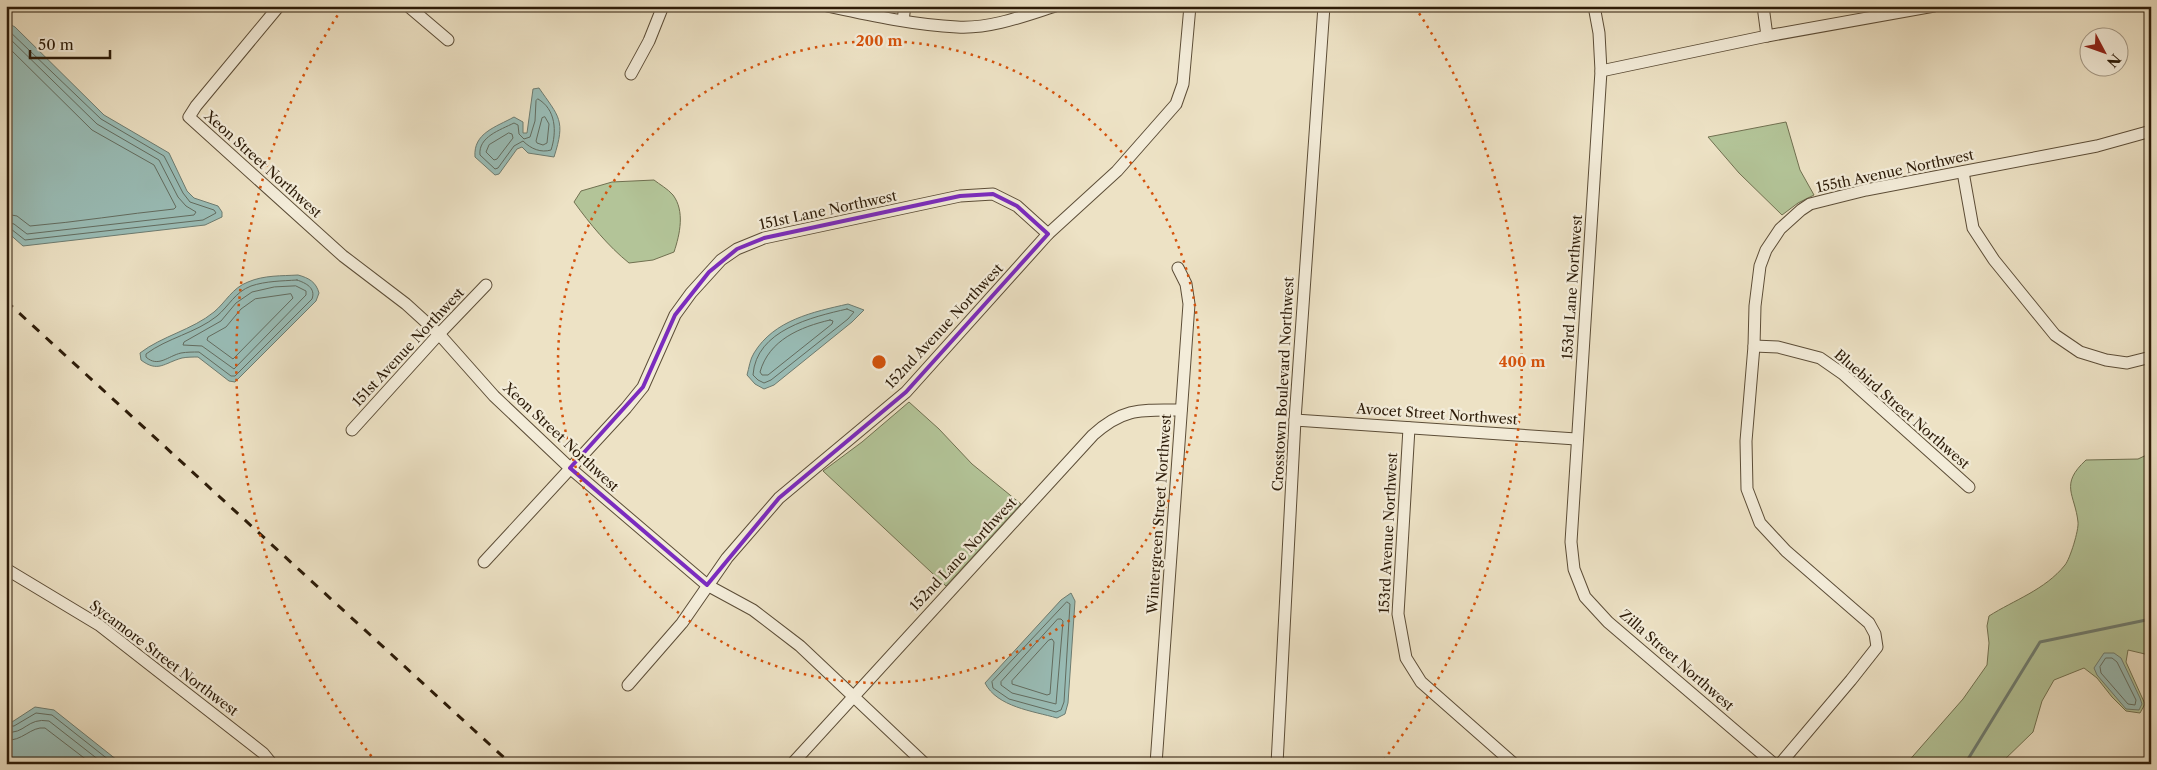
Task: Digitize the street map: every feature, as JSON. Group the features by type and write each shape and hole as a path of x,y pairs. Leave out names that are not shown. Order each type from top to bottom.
{"street":[{"name":"Xeon Street Northwest","path":"279,6 189,117 343,256 406,304 439,334 494,396 570,468 707,585 753,610 800,646 925,764"},
{"path":"408,6 448,40"},
{"path":"631,74 649,41 662,6"},
{"path":"827,6 958,28 987,25 1019,18 1055,6"},
{"path":"903,20 905,6"},
{"name":"152nd Avenue Northwest","path":"628,685 682,623 727,558 778,498 906,392 1048,234 1117,171 1176,104 1183,84 1190,6"},
{"name":"Crosstown Boulevard Northwest","path":"1277,764 1295,420 1324,6"},
{"name":"153rd Lane Northwest","path":"1574,569 1571,542 1575,496 1576,438 1589,280 1600,71 1598,33 1594,6"},
{"path":"1764,6 1767,36"},
{"path":"1600,71 1767,36 1934,6"},
{"name":"155th Avenue Northwest","path":"1780,764 1851,680 1876,646 1875,634 1870,623 1786,551 1760,523 1747,489 1746,441 1754,346 1755,306 1760,266 1766,250 1780,229 1810,204 1866,190 2098,146 2151,132"},
{"path":"1963,172 1973,228 1994,260 2055,335 2080,352 2106,360 2127,363 2151,357"},
{"name":"151st Lane Northwest","path":"484,562 626,408 643,387 674,315 721,260 737,249 764,238 960,196 993,194 1016,206 1048,234"},
{"name":"Wintergreen Street Northwest","path":"1156,764 1189,304 1186,284 1178,268"},
{"name":"151st Avenue Northwest","path":"352,430 486,285"},
{"name":"Bluebird Street Northwest","path":"1754,346 1778,347 1820,358 1843,374 1969,487"},
{"name":"152nd Lane Northwest","path":"792,764 1086,442 1108,421 1123,414 1142,410 1181,410"},
{"name":"Avocet Street Northwest","path":"1295,420 1576,438"},
{"name":"153rd Avenue Northwest","path":"1409,428 1398,614 1406,658 1421,682 1514,764"},
{"name":"Sycamore Street Northwest","path":"6,569 99,625 263,753 272,764"},
{"name":"Zilla Street Northwest","path":"1574,569 1585,596 1608,622 1774,764"}],"highlighted area":[{"path":"993,194 1017,206 1048,234 906,392 779,498 707,585 570,468 643,387 675,315 709,272 737,249 764,238 960,196"}],"green space":[{"path":"1786,122 1800,170 1814,195 1798,203 1782,215 1739,173 1708,137"},
{"path":"654,180 673,195 679,208 680,223 674,252 653,260 629,263 600,234 574,202 581,191 612,182"},
{"path":"909,402 939,429 972,464 1021,504 946,586 823,471 862,442"},
{"path":"2151,453 2151,663 2145,654 2128,650 2126,662 2145,704 2140,713 2126,711 2097,678 2084,668 2054,680 2042,701 2033,732 2000,764 1906,764 1963,699 1987,665 1989,643 1987,626 1989,616 2039,588 2057,574 2067,562 2078,526 2071,483 2078,469 2086,460 2138,459"}],"water":[{"path":"6,22 15,27 104,115 169,153 187,191 194,198 218,206 222,212 222,217 205,225 23,246 6,231"},
{"path":"539,88 556,113 560,127 558,145 554,157 528,153 522,147 517,149 499,174 495,175 475,157 475,149 478,142 487,132 514,117 523,122 523,133 527,133 533,89"},
{"path":"298,275 314,283 319,293 316,301 235,382 229,381 198,357 182,358 161,366 152,366 141,360 140,353 214,312 233,291 242,285 267,277"},
{"path":"848,304 864,310 852,322 774,385 764,389 755,384 747,375 754,353 762,342 783,325 808,314"},
{"path":"1071,593 1075,601 1068,703 1065,714 1057,718 1016,707 998,698 985,683 1061,600"},
{"path":"2104,653 2114,653 2121,658 2140,698 2142,704 2139,710 2126,709 2097,675 2094,668"},
{"path":"35,707 54,710 122,764 6,764 6,721 12,722"}],"waterway":[{"path":"1965,764 2040,642 2151,619"}],"railway":[{"path":"6,301 511,764"}]}
